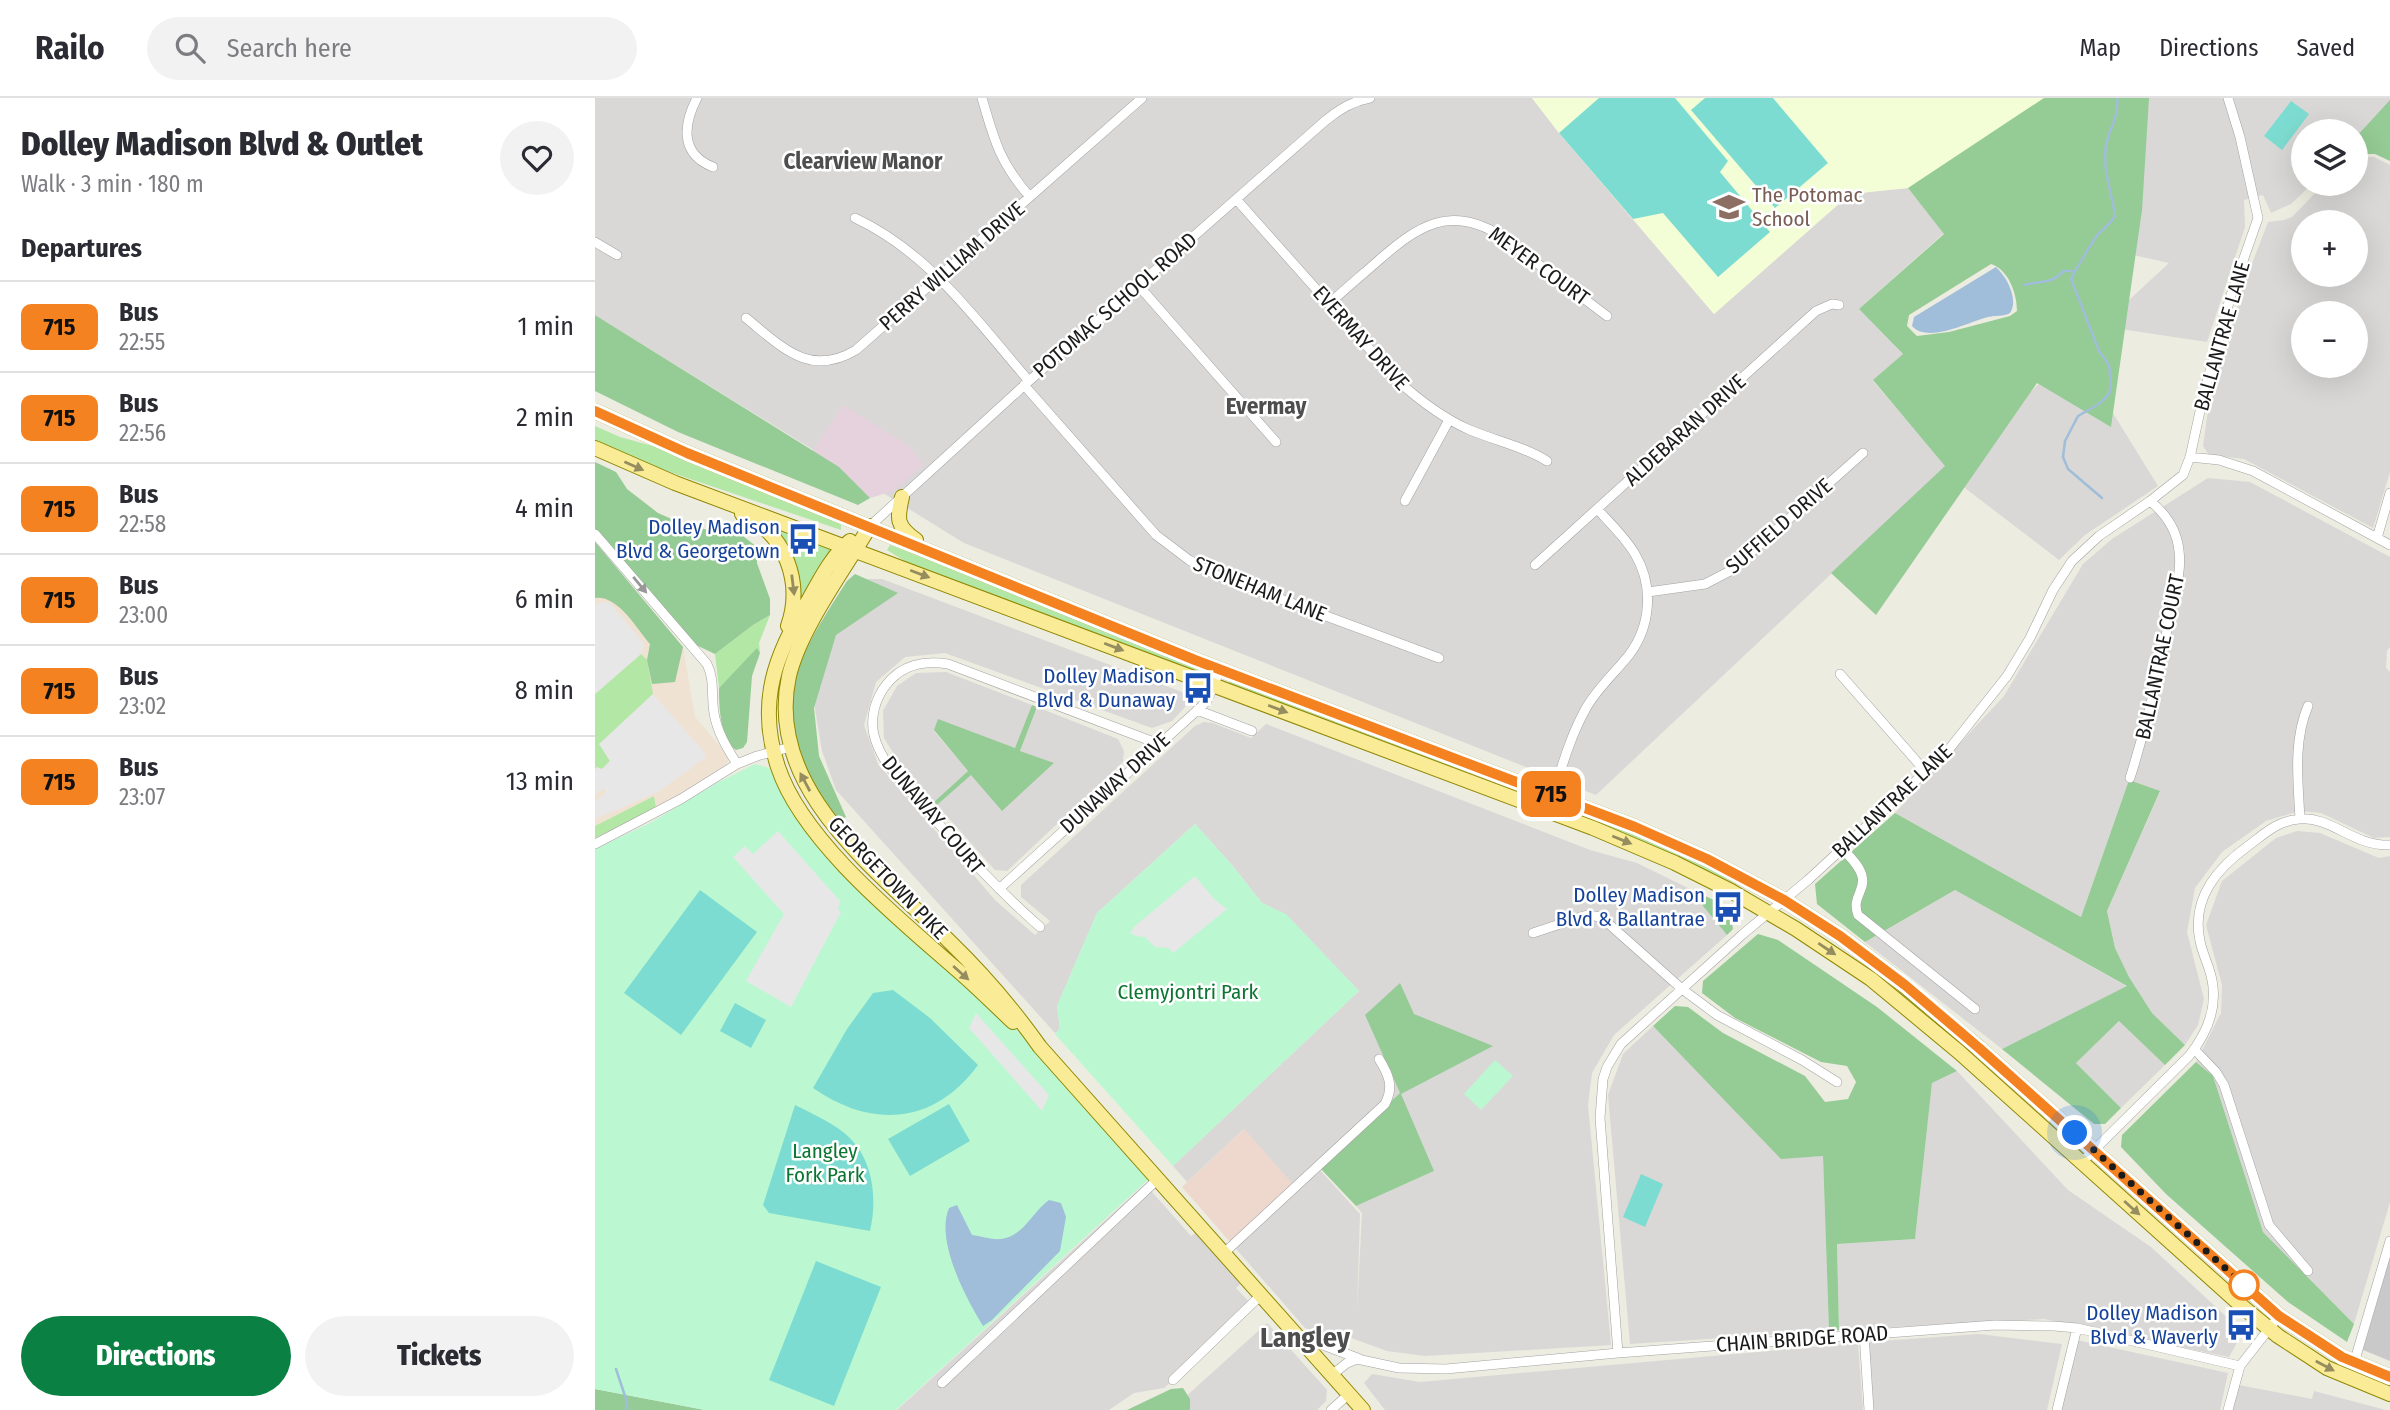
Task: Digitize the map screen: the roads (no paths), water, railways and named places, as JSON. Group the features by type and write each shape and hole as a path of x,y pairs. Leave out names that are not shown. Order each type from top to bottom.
{"main road":[{"path":"595,411 687,453 1220,669 1628,824 1693,852 1784,900 1840,936 1905,985 2279,1316 2354,1363 2390,1377"},
{"path":"595,448 675,482 1548,811 1675,863 1769,912 1882,988 1959,1052 2268,1329 2320,1364 2390,1394"},
{"path":"675,482 754,520 782,548 792,575 794,597 791,618 779,654"},
{"path":"902,497 898,516 901,527 934,553"},
{"name":"GEORGETOWN PIKE","path":"870,527 850,547 837,554 779,654 772,682 771,731 782,777 796,803 856,877 1040,1047 1363,1410"},
{"name":"GEORGETOWN PIKE","path":"850,547 793,663 786,699 787,729 791,747 809,790 843,836 870,866 981,973 1013,1009 1040,1047"}],"street":[{"path":"697,98 688,122 688,143 696,158 713,167"},
{"path":"982,98 1002,160 1030,197"},
{"name":"PERRY WILLIAM DRIVE","path":"746,317 791,354 813,361 835,360 856,350 1142,98"},
{"name":"POTOMAC SCHOOL ROAD","path":"870,527 1027,383 1338,111 1358,100 1370,98"},
{"name":"BALLANTRAE LANE","path":"1618,1353 1600,1132 1600,1091 1607,1067 1621,1044 1926,772 1965,731 2007,676 2022,653 2053,590 2072,561 2099,536 2177,482 2183,475 2190,457 2231,295 2258,218 2240,137 2228,98"},
{"name":"EVERMAY DRIVE","path":"1236,199 1397,380 1422,402 1468,429 1521,447 1548,461"},
{"name":"STONEHAM LANE","path":"855,218 892,237 938,277 1156,535 1189,560 1216,575 1439,658"},
{"name":"MEYER COURT","path":"1329,304 1406,237 1431,224 1456,221 1481,225 1501,236 1607,316"},
{"path":"595,242 617,255"},
{"path":"1138,285 1276,442"},
{"name":"ALDEBARAN DRIVE","path":"1535,565 1816,311 1823,307 1839,305"},
{"path":"1405,501 1449,420"},
{"name":"SUFFIELD DRIVE","path":"1648,592 1705,584 1730,571 1863,453"},
{"path":"2190,457 2220,460 2253,471 2390,545"},
{"path":"2377,538 2390,493"},
{"name":"BALLANTRAE COURT","path":"2130,778 2159,674 2180,565 2173,528 2150,501"},
{"path":"1548,811 1585,710 1606,680 1628,657 1642,632 1648,606 1645,578 1634,552 1597,509"},
{"path":"595,534 707,664 712,674 717,726 737,764"},
{"name":"DUNAWAY COURT","path":"1039,927 999,889 907,788 880,753 874,735 873,713 880,692 896,674 915,665 926,662 948,664 1159,744"},
{"name":"DUNAWAY DRIVE","path":"999,889 1197,710 1208,699 1220,669"},
{"path":"1840,674 1926,772"},
{"path":"2300,819 2297,759 2308,706"},
{"path":"1197,710 1252,731"},
{"path":"595,844 681,799 737,764 791,747"},
{"path":"2082,1162 2194,1049 2208,1026 2214,999 2211,973 2202,950 2199,912 2206,888 2223,866 2277,824 2300,819 2329,824 2364,842 2390,845"},
{"path":"1842,848 1862,874 1862,887 1855,902 1858,915 1975,1009"},
{"path":"1534,933 1587,915 1601,918 1682,989 1734,1026 1802,1060 1837,1082"},
{"path":"2194,1049 2216,1072 2224,1085 2269,1225 2308,1271"},
{"path":"1224,1253 1385,1104 1390,1095 1390,1082 1379,1059"},
{"path":"942,1383 1159,1178"},
{"path":"2354,1363 2390,1241"},
{"path":"1173,1380 1261,1295"},
{"path":"2228,1410 2240,1366 2279,1316"},
{"name":"CHAIN BRIDGE ROAD","path":"1307,1345 1315,1342 1362,1360 1399,1368 1446,1369 1864,1334 1995,1325 2046,1325 2077,1328 2240,1366"},
{"path":"2057,1410 2077,1328"},
{"path":"1864,1334 1869,1410"},
{"path":"1333,1374 1347,1363 1362,1360"},
{"path":"1331,1410 1349,1394"}],"waterway":[{"path":"2102,498 2068,469 2063,457 2065,441 2078,416 2099,404 2109,394 2111,385 2109,365 2099,351 2071,279 2097,236 2115,216 2105,155 2107,139 2117,112 2117,98"},
{"path":"2024,285 2050,280 2063,271 2072,271"},
{"path":"616,1369 627,1410"}],"place":[{"name":"The Potomac School","path":"1729,207"},
{"name":"Dolley Madison Blvd & Georgetown","path":"803,539"},
{"name":"Dolley Madison Blvd & Dunaway","path":"1198,688"},
{"name":"Dolley Madison Blvd & Ballantrae","path":"1728,907"},
{"name":"Dolley Madison Blvd & Waverly","path":"2241,1325"}],"district":[{"name":"Clearview Manor","path":"863,161"},
{"name":"Evermay","path":"1266,406"},
{"name":"Langley","path":"1305,1337"}],"park label":[{"name":"Clemyjontri Park","path":"1188,992"},
{"name":"Langley Fork Park","path":"825,1163"}]}
